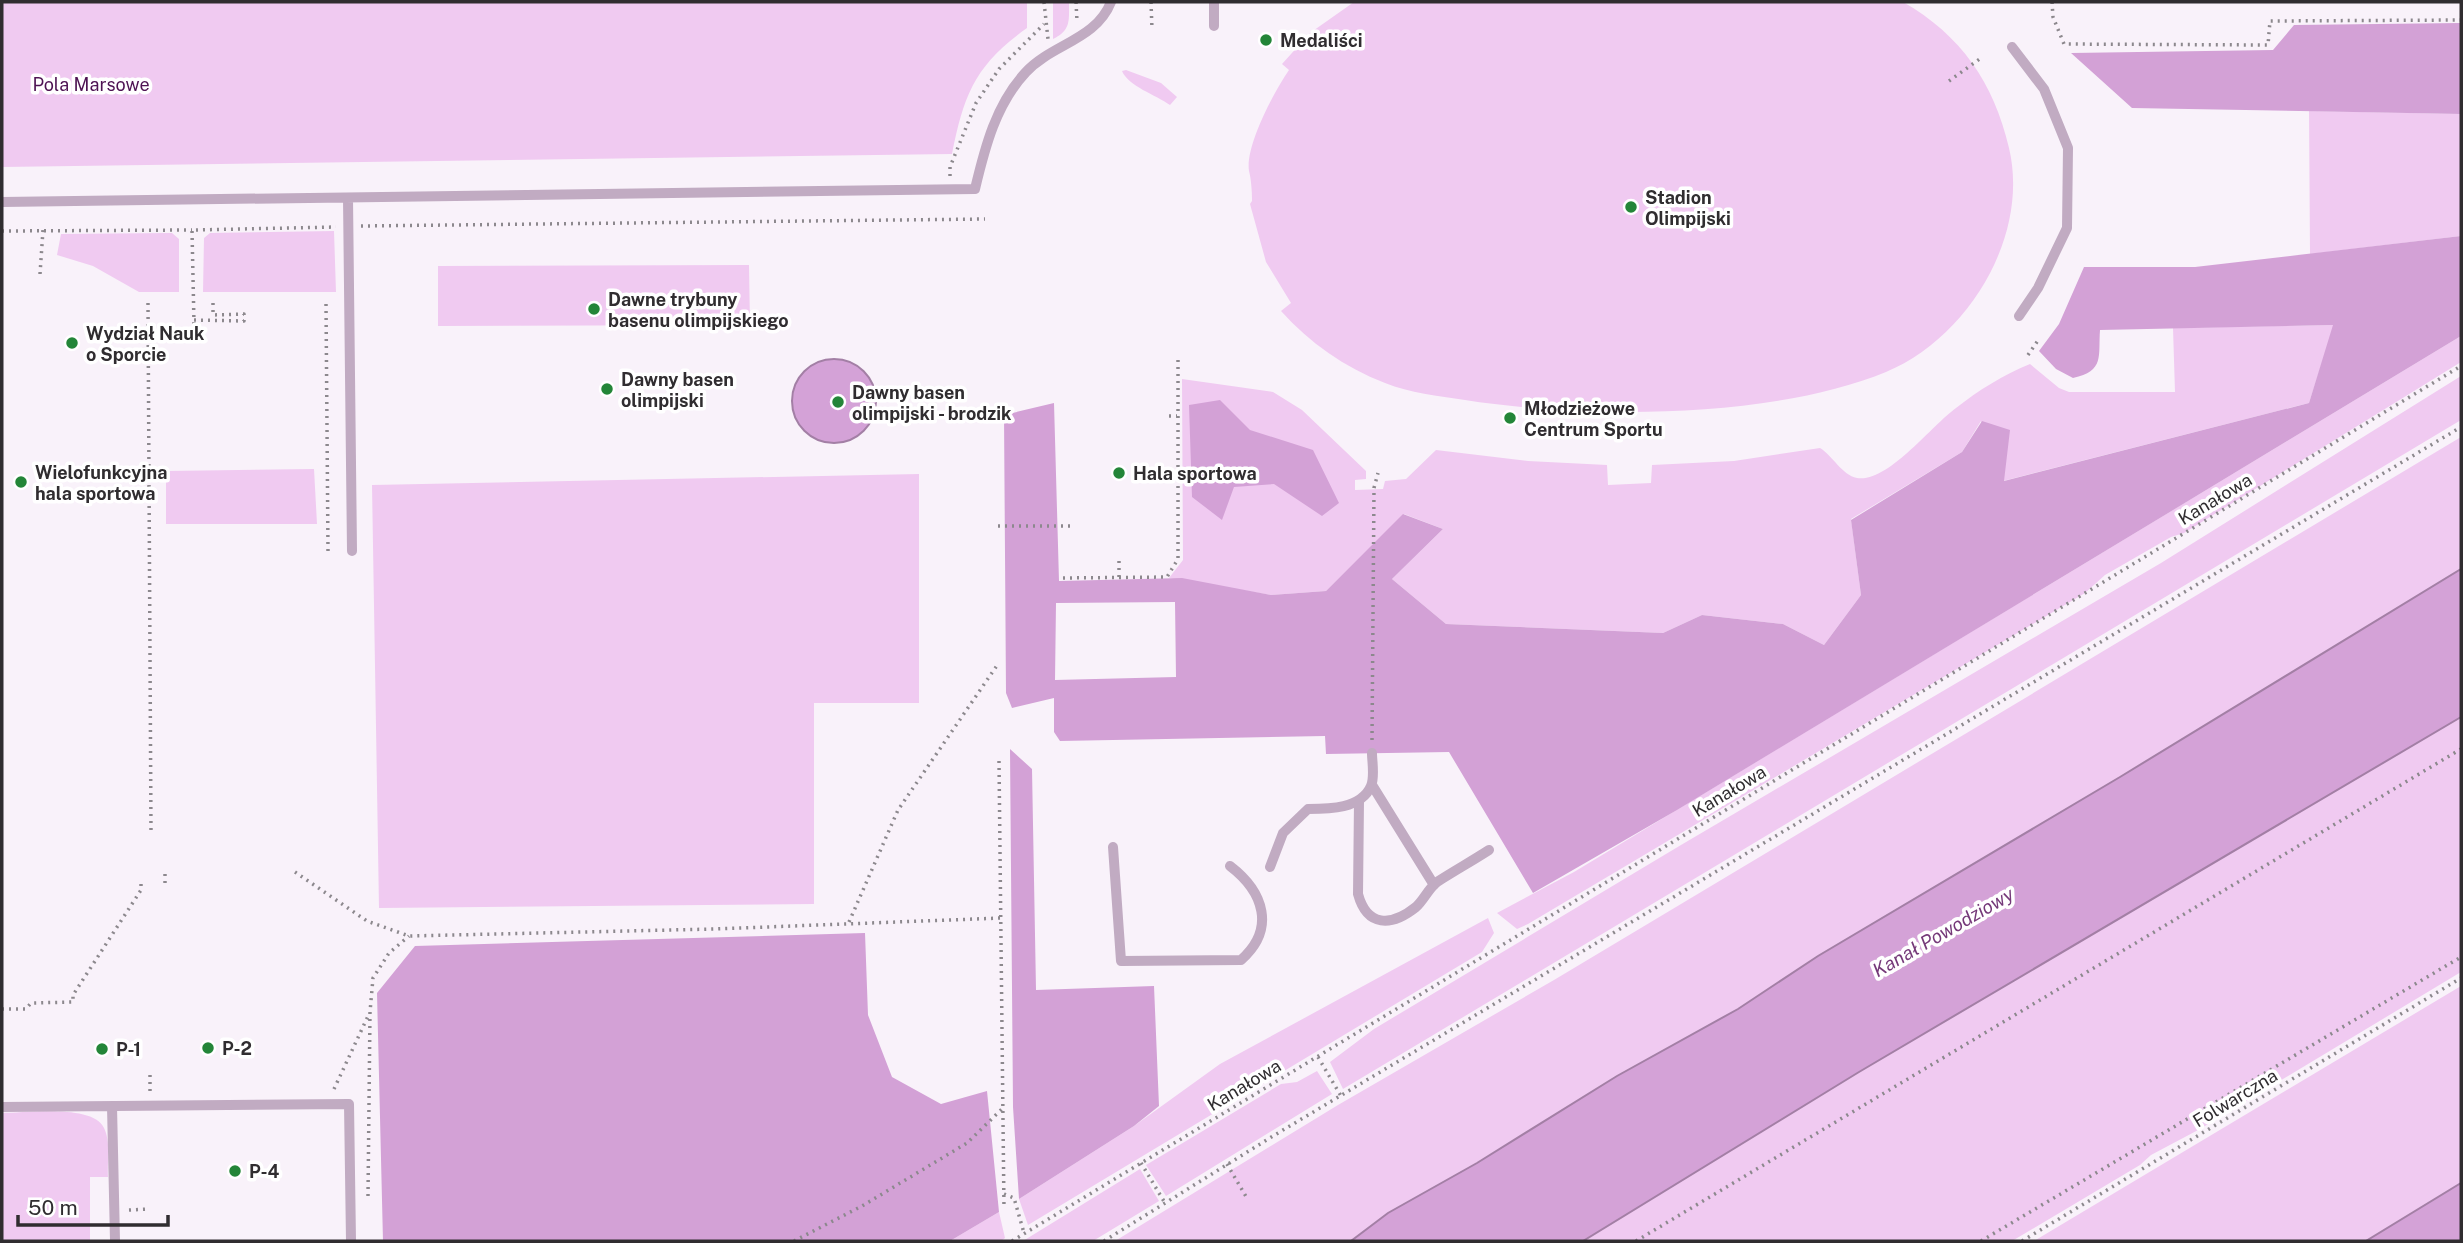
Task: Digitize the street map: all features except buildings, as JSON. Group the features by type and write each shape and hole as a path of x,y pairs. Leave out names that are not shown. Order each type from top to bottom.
{"lane":[{"path":"2,202 975,189 1003,103 1026,72 1052,51 1088,32 1106,14 1111,2"},
{"path":"1214,2 1214,26"},
{"path":"2012,47 2044,89 2067,148 2067,228 2038,288 2020,316"},
{"path":"348,198 352,551"},
{"path":"1372,753 1372,785 1434,885"},
{"path":"1270,867 1283,834 1308,809 1331,809 1359,801 1372,785"},
{"path":"1359,801 1357,873 1362,909 1370,918 1387,921 1417,906 1434,885 1489,850"},
{"path":"1113,847 1121,961 1241,960 1253,949 1262,919 1259,901 1250,881 1230,866"},
{"path":"2,1107 349,1104 351,1241"},
{"path":"112,1106 115,1241"}],"path":[{"path":"1044,2 1044,24 1052,51"},
{"path":"1152,2 1152,29"},
{"path":"2052,2 2053,17 2064,44 2269,45 2270,21 2461,19"},
{"path":"1949,81 1982,58"},
{"path":"2,231 985,219"},
{"path":"40,274 43,230"},
{"path":"192,230 194,322 244,321 244,314 213,314 213,303"},
{"path":"148,303 151,831"},
{"path":"326,304 328,551"},
{"path":"2028,355 2039,340"},
{"path":"1063,578 1167,577 1178,559 1178,355"},
{"name":"Kanałowa","path":"1012,1241 2461,366"},
{"path":"1169,416 1177,416"},
{"path":"1104,1241 1340,1096 2461,427"},
{"path":"1372,753 1374,488 1378,473"},
{"path":"1170,525 1177,525"},
{"path":"998,526 1070,526"},
{"path":"1119,557 1119,578"},
{"path":"849,922 898,810 998,664"},
{"path":"1636,1241 2461,749"},
{"path":"999,761 1004,1209"},
{"path":"165,872 165,883"},
{"path":"295,872 367,921 409,936 714,929 1001,918"},
{"path":"2,1009 26,1009 31,1003 73,1002 73,995 141,890 141,883"},
{"path":"368,1202 370,1013 373,978 389,953 409,936"},
{"path":"1981,1241 2461,957"},
{"name":"Folwarczna","path":"2022,1241 2461,978"},
{"path":"331,1105 331,1097 370,1013"},
{"path":"1318,1057 1340,1096"},
{"path":"150,1075 150,1096"},
{"path":"794,1241 862,1206 967,1143 1004,1107"},
{"path":"1141,1163 1166,1203"},
{"path":"1227,1164 1248,1200"},
{"path":"1004,1194 1014,1198 1024,1234"}],"green space":[{"name":"Pola Marsowe","path":"2,2 1027,2 1027,28 995,55 974,82 961,114 952,154 2,167"},
{"path":"1053,2 1069,2 1069,20 1063,32 1053,39"},
{"name":"Stadion Olimpijski","path":"1354,2 1903,2 1942,30 1972,63 2003,124 2013,181 2010,215 2001,249 1986,280 1966,309 1943,335 1916,356 1886,372 1840,387 1789,399 1735,407 1678,411 1566,410 1445,397 1414,392 1385,383 1328,353 1281,311 1291,303 1266,262 1250,204 1252,197 1249,160 1256,133 1289,70 1282,64 1310,33"},
{"path":"1126,70 1161,83 1177,97 1170,105 1130,81 1122,71"},
{"path":"2309,111 2461,114 2461,236 2310,254"},
{"path":"334,231 336,292 203,292 204,238 210,233"},
{"path":"172,233 179,239 179,292 139,292 93,266 57,255 61,234"},
{"name":"Dawne trybuny basenu olimpijskiego","path":"749,265 750,325 438,326 438,266"},
{"path":"2334,325 2309,403 2003,481 1981,421 1962,452 1851,519 1861,595 1824,645 1783,624 1702,615 1663,633 1446,624 1392,579 1443,529 1404,514 1326,591 1271,595 1169,578 1183,560 1182,379 1273,392 1302,410 1366,471 1366,479 1355,480 1355,490 1383,489 1385,481 1406,479 1436,450 1528,461 1607,465 1608,485 1651,483 1652,465 1734,461 1820,448 1847,473 1857,478 1882,472 1909,452 1965,401 2001,378 2030,364 2059,388 2069,392 2175,392 2173,328"},
{"path":"2461,336 2461,362 2184,533 2171,537 2105,575 2085,593 1528,924 1517,929 1497,913 1574,872"},
{"path":"2461,376 2461,420 1343,1089 1330,1062 1374,1029 2161,563"},
{"path":"2461,437 2461,569 2120,777 1818,956 1738,1009 1617,1076 1477,1163 1388,1213 1351,1241 1115,1241 1338,1105 1554,980"},
{"path":"314,469 317,524 166,524 166,471"},
{"path":"919,474 919,703 814,703 814,904 379,908 372,485"},
{"path":"2461,717 2461,972 2200,1129 2151,1155 2140,1165 2012,1241 1583,1241 1859,1072"},
{"path":"1488,918 1494,933 1482,952 1028,1225 1019,1199 1134,1126 1220,1064"},
{"path":"2461,986 2461,1183 2366,1241 2034,1241"},
{"path":"1317,1071 1332,1094 1166,1196 1146,1165 1281,1084 1297,1082"},
{"path":"2,1113 73,1113 97,1120 104,1128 108,1146 108,1177 90,1177 90,1241 2,1241"},
{"path":"1140,1169 1159,1201 1093,1241 1023,1241"},
{"path":"999,1212 1005,1238 1001,1241 950,1241"}],"shaded area":[{"path":"2461,23 2461,114 2132,108 2071,53 2273,50 2294,25"},
{"path":"2461,236 2461,336 1677,810 1533,893 1449,752 1326,754 1325,736 1060,741 1054,732 1054,698 1012,708 1006,693 1004,415 1054,403 1059,581 1182,578 1271,595 1326,591 1403,514 1443,529 1392,579 1446,624 1663,633 1702,615 1783,624 1824,645 1861,595 1851,520 1962,452 1982,421 2010,430 2004,481 2309,403 2333,325 2100,330 2099,355 2095,367 2073,378 2056,369 2039,351 2059,324 2084,267 2195,267","holes":["1175,602 1176,677 1055,680 1056,603"]},
{"path":"1220,400 1250,430 1313,450 1339,503 1322,516 1274,484 1234,487 1222,520 1192,497 1189,405"},
{"path":"1010,749 1032,769 1036,990 1154,986 1159,1106 1134,1126 1019,1199 1013,1107"},
{"path":"865,933 868,1015 892,1077 941,1104 987,1091 999,1212 950,1241 383,1241 377,993 415,946"}],"water":[{"path":"834,359 857,366 869,378 876,401 869,424 857,436 834,443 811,436 799,424 792,401 799,378 811,366"},
{"name":"Kanał Powodziowy","path":"2461,569 2461,717 1859,1072 1583,1241 1351,1241 1388,1213 1477,1163 1617,1076 1738,1009 1818,956 2120,777"},
{"path":"2461,1183 2461,1241 2366,1241"}],"place":[{"name":"Medaliści","path":"1266,40"},
{"name":"Stadion Olimpijski","path":"1631,207"},
{"name":"Dawne trybuny basenu olimpijskiego","path":"594,309"},
{"name":"Wydział Nauk o Sporcie","path":"72,343"},
{"name":"Dawny basen olimpijski","path":"607,389"},
{"name":"Dawny basen olimpijski - brodzik","path":"838,402"},
{"name":"Młodzieżowe Centrum Sportu","path":"1510,418"},
{"name":"Hala sportowa","path":"1119,473"},
{"name":"Wielofunkcyjna hala sportowa","path":"21,482"},
{"name":"P-2","path":"208,1048"},
{"name":"P-1","path":"102,1049"},
{"name":"P-4","path":"235,1171"}]}
